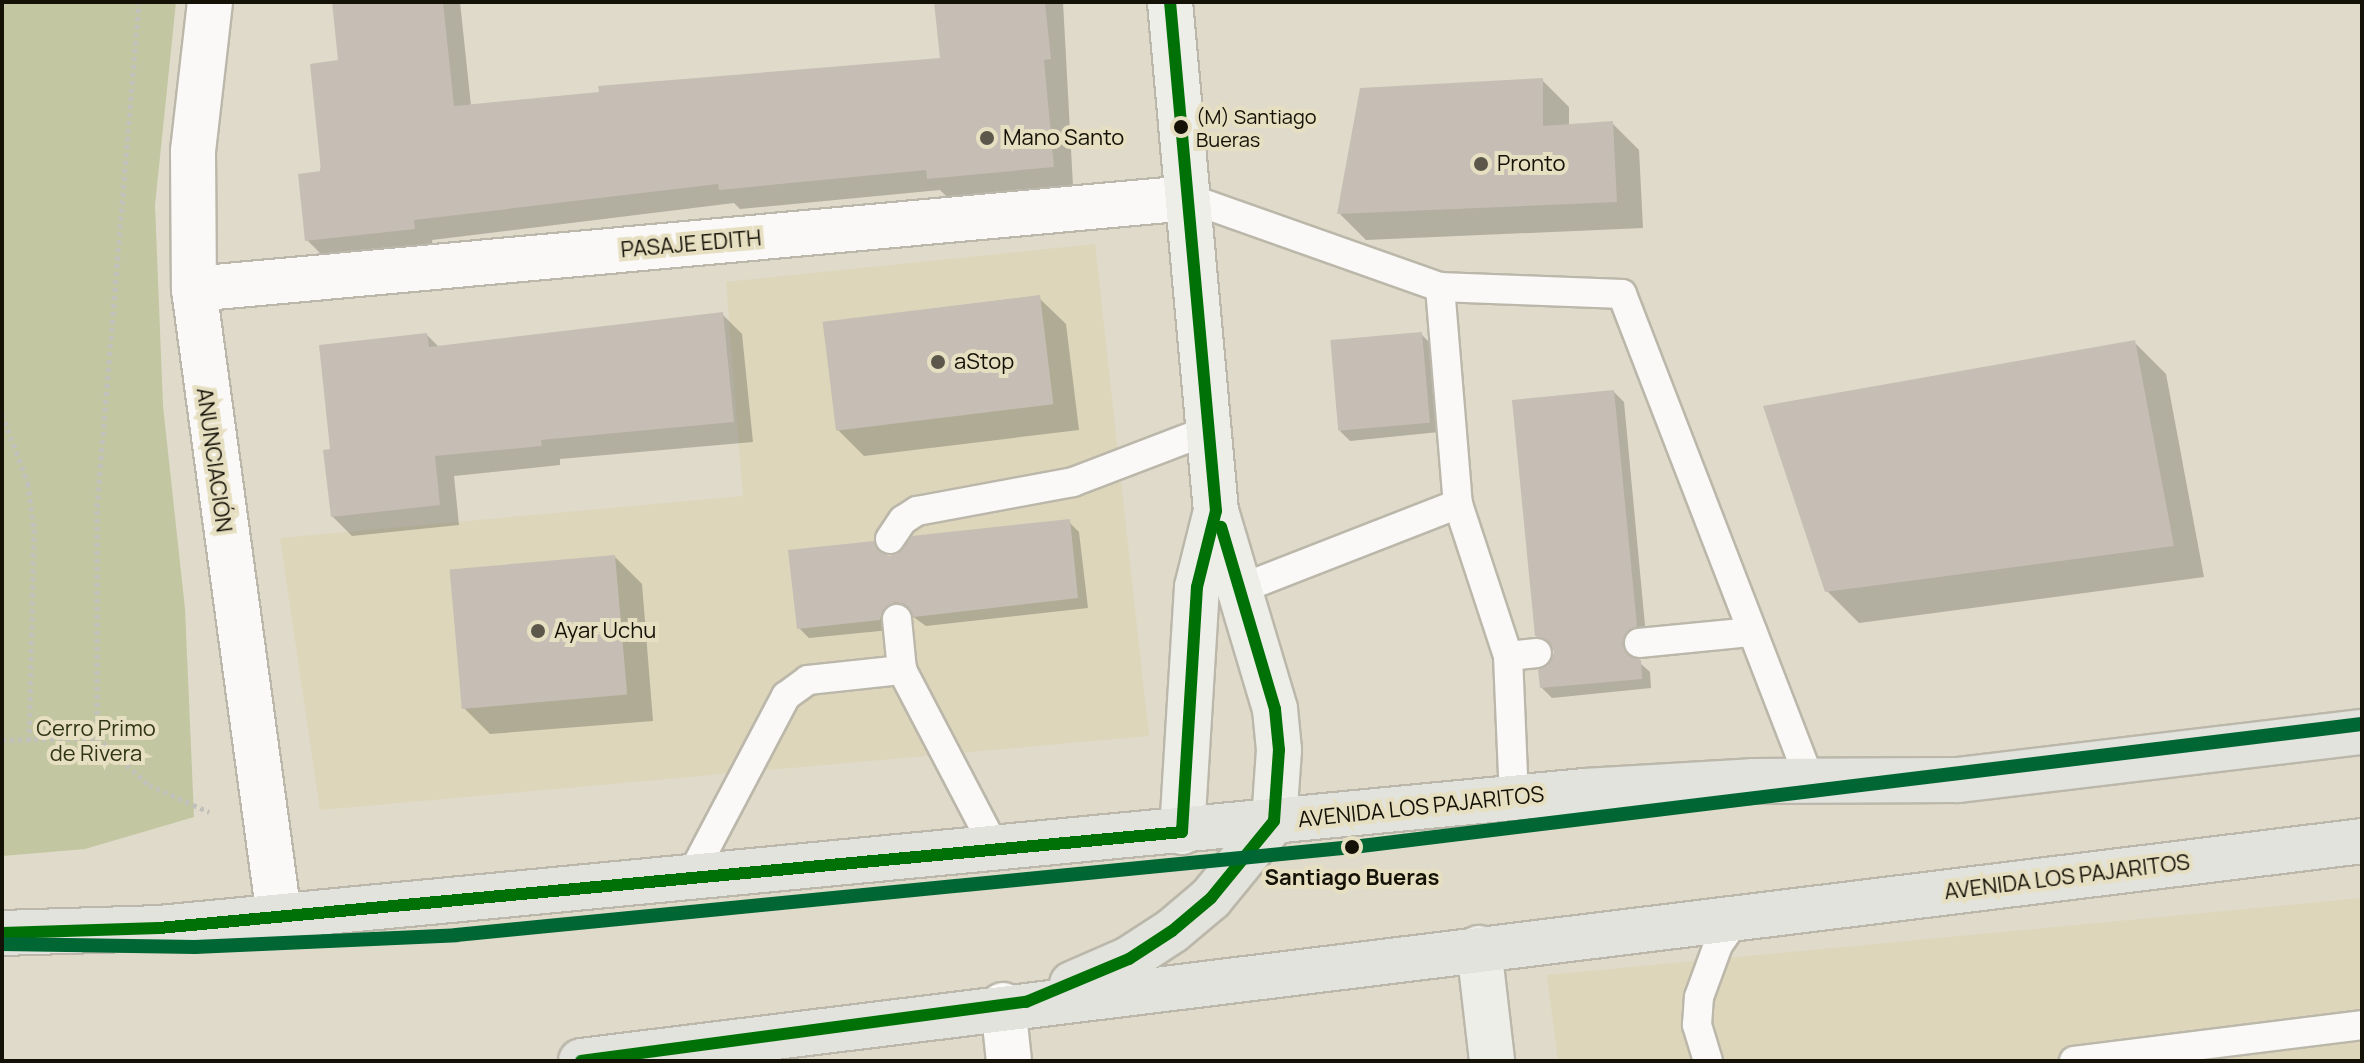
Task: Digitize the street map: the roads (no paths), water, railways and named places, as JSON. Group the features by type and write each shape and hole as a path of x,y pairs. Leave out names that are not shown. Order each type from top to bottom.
{"main road":[{"path":"1014,1004 1129,959 1172,931 1211,898 1274,821 1279,750 1275,709 1242,588 1216,511 1170,2"},
{"path":"1182,832 1197,587 1216,511"},
{"name":"AVENIDA LOS PAJARITOS","path":"2,933 159,928 1514,798 1752,781 1898,784 2016,775 2362,732"},
{"name":"AVENIDA LOS PAJARITOS","path":"581,1061 1014,1004 1479,948 1735,921 2362,841"},
{"path":"1479,948 1492,1061"}],"street":[{"name":"ANUNCIACIÓN","path":"210,2 193,151 194,289 279,916"},
{"name":"PASAJE EDITH","path":"194,289 1188,198"},
{"path":"1009,1061 1014,1004"}],"lane":[{"path":"1188,198 1440,287 1622,294 1811,783"},
{"path":"1440,287 1458,504 1508,656 1514,798"},
{"path":"890,539 903,520 917,511 1073,482 1209,430"},
{"path":"1242,588 1458,504"},
{"path":"897,619 902,670 995,848"},
{"path":"1639,643 1752,632"},
{"path":"1508,656 1537,653"},
{"path":"690,878 786,696 808,680 902,670"},
{"path":"1708,1061 1697,1025 1699,997 1712,957 1735,921"},
{"path":"2074,1061 2362,1025"}],"place":[{"name":"(M) Santiago Bueras","path":"1181,127"},
{"name":"Mano Santo","path":"987,138"},
{"name":"Pronto","path":"1481,164"},
{"name":"aStop","path":"938,362"},
{"name":"Ayar Uchu","path":"538,631"},
{"name":"Santiago Bueras","path":"1352,847"}],"park label":[{"name":"Cerro Primo de Rivera","path":"96,740"}]}
